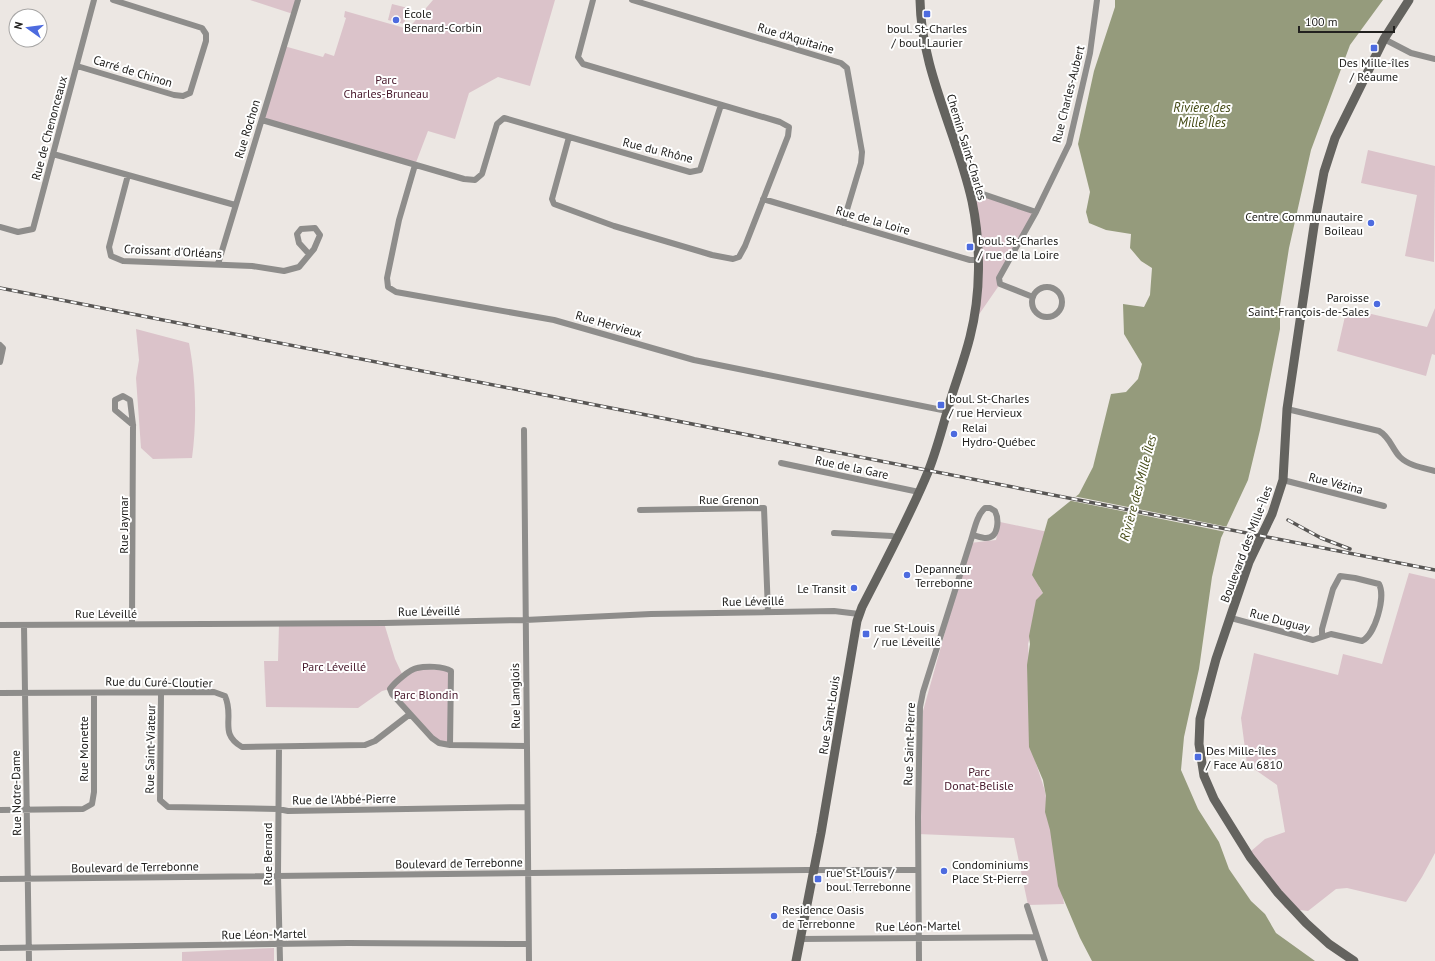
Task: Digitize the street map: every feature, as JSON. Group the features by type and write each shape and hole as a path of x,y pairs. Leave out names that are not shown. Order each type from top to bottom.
{"street":[{"name":"Rue de Chenonceaux","path":"0,227 18,232 33,229 94,0"},
{"name":"Carré de Chinon","path":"77,66 174,95 183,96 190,93 206,41 206,34 202,28 113,0"},
{"name":"Rue Rochon","path":"218,264 298,0"},
{"path":"262,120 464,179 475,180 482,174 497,124 504,118 569,137 552,199 554,204 614,226 712,255 733,259 739,257 745,246 788,136 789,128 780,122 583,64 578,57 579,47 593,0"},
{"name":"Rue d'Aquitaine","path":"632,0 841,63 847,68 862,152 861,163 844,222"},
{"name":"Chemin Saint-Charles","path":"920,0 922,30 927,53 970,194 976,222 978,260 976,296 971,332 931,464 920,489"},
{"name":"Rue Charles-Aubert","path":"1033,297 1000,284 999,278 1036,212 1069,144 1090,53 1097,0"},
{"name":"Boulevard des Mille-Îles","path":"1354,961 1329,944 1278,893 1246,850 1214,799 1204,776 1198,744 1200,719 1216,659 1249,562 1270,519 1283,480 1287,409 1314,226 1324,172 1335,138 1384,39 1409,0"},
{"path":"1384,39 1411,52 1435,59"},
{"name":"Rue du Rhône","path":"569,137 690,172 700,170 706,158 721,105"},
{"path":"53,154 235,205"},
{"name":"Rue Hervieux","path":"415,165 399,220 387,278 388,287 396,292 554,320 694,360 947,411"},
{"name":"Croissant d'Orléans","path":"128,175 109,247 111,256 123,261 252,266 284,271 299,267 309,254"},
{"path":"970,194 980,193 1036,212"},
{"name":"Rue de la Loire","path":"763,199 970,260 978,260"},
{"path":"1047,287 1052,288 1056,290 1062,298 1061,307 1054,315 1044,317 1035,312 1033,307 1033,297 1038,289 1047,287"},
{"path":"0,345 3,348 0,362"},
{"name":"Rue Jaymar","path":"132,624 133,425 130,400 123,396 115,400 115,410 133,425"},
{"path":"1287,409 1379,431 1385,434 1400,458 1409,464 1435,471"},
{"name":"Rue Langlois","path":"524,430 529,961"},
{"name":"Rue de la Gare","path":"781,463 920,489"},
{"name":"Rue Vézina","path":"1283,480 1384,506"},
{"name":"Rue Saint-Louis","path":"796,961 814,870 859,614 920,489"},
{"name":"Rue Grenon","path":"640,510 764,508 768,612"},
{"name":"Rue Saint-Pierre","path":"919,961 918,870 920,707 923,692 980,512 985,508 990,508 995,511 998,516 998,521 996,531 991,537 986,538 973,535"},
{"path":"834,533 892,536 897,538"},
{"name":"Rue Duguay","path":"1231,618 1304,638 1318,640 1322,636 1331,634 1362,641 1366,639 1373,627 1382,599 1382,590 1379,584 1340,576 1333,589 1322,629 1322,636"},
{"name":"Rue Léveillé","path":"0,625 384,623 525,620 651,614 834,611 859,614"},
{"name":"Rue Notre-Dame","path":"24,625 28,810 29,961"},
{"path":"450,745 451,671 446,668 416,668 393,684 390,689 392,694 410,714 432,738 439,743 450,745 526,746"},
{"name":"Rue du Curé-Cloutier","path":"0,693 161,694 214,692 225,696 229,706 228,733 232,741 242,747 365,745 375,741 410,714"},
{"name":"Rue Monette","path":"28,810 83,809 92,804 94,792 94,693"},
{"name":"Rue Saint-Viateur","path":"161,694 160,800 163,804"},
{"name":"Rue Bernard","path":"279,747 278,875 280,961"},
{"name":"Rue de l'Abbé-Pierre","path":"163,804 173,808 278,809 288,811 527,807"},
{"path":"0,810 28,810"},
{"name":"Boulevard de Terrebonne","path":"0,879 278,875 918,870"},
{"path":"1027,906 1045,961"},
{"name":"Rue Léon-Martel","path":"800,939 1037,937"},
{"name":"Rue Léon-Martel","path":"0,948 280,944 528,944"}],"green space":[{"path":"250,0 298,0 293,14"},
{"name":"Parc Charles-Bruneau","path":"433,0 555,0 530,86 498,77 469,93 455,139 428,131 415,165 262,120 284,46 323,57 325,53 334,56 346,18 344,17 345,11 408,29"},
{"path":"392,4 408,8 404,24 388,20"},
{"path":"1368,150 1435,166 1434,262 1405,256 1417,195 1361,183"},
{"path":"970,194 982,195 1036,212 999,278 1000,284 971,326 977,285"},
{"path":"1435,308 1435,355 1432,354 1426,376 1337,351 1346,312 1350,309 1427,327"},
{"path":"136,329 189,343 195,400 195,429 192,458 153,459 141,448 136,378 139,360"},
{"name":"Parc Donat-Belisle","path":"1000,522 1048,532 1039,587 1043,593 1028,644 1034,757 1045,791 1064,904 1028,905 1014,838 918,834 923,711 970,543 996,540"},
{"path":"1409,573 1435,579 1435,853 1406,902 1347,888 1336,889 1308,911 1285,908 1250,852 1265,839 1285,832 1277,785 1247,764 1241,718 1254,653 1338,675 1343,654 1382,664"},
{"name":"Parc Léveillé","path":"384,623 395,659 403,676 416,668 451,671 450,745 439,743 390,689 382,691 358,708 266,707 264,661 278,661 279,624"},
{"path":"274,948 274,961 182,961 182,952"}],"water":[{"name":"Rivière des Mille Îles","path":"1115,0 1383,0 1350,45 1311,150 1289,248 1280,305 1280,329 1260,430 1248,480 1221,538 1212,577 1199,669 1184,737 1181,770 1198,809 1219,842 1229,869 1251,901 1265,914 1276,933 1315,961 1092,961 1080,938 1058,886 1050,830 1045,812 1046,796 1043,780 1029,747 1027,665 1030,644 1029,636 1036,600 1043,593 1032,575 1048,519 1079,494 1093,467 1111,394 1126,392 1138,379 1142,364 1124,334 1123,304 1144,307 1150,295 1152,268 1141,261 1130,248 1131,234 1106,230 1089,223 1086,212 1090,192 1078,144 1094,71 1115,7"}],"pier":[{"path":"1073,496 1228,527 1226,532 1067,500"}],"railway":[{"path":"0,288 1435,570"},
{"path":"1288,520 1321,538 1350,549"}],"place":[{"name":"boul. St-Charles / boul. Laurier","path":"927,14"},
{"name":"École Bernard-Corbin","path":"396,20"},
{"name":"Des Mille-îles / Réaume","path":"1374,48"},
{"name":"Centre Communautaire Boileau","path":"1371,223"},
{"name":"boul. St-Charles / rue de la Loire","path":"970,247"},
{"name":"Paroisse Saint-François-de-Sales","path":"1377,304"},
{"name":"boul. St-Charles / rue Hervieux","path":"941,405"},
{"name":"Relai Hydro-Québec","path":"954,434"},
{"name":"Depanneur Terrebonne","path":"907,575"},
{"name":"Le Transit","path":"854,588"},
{"name":"rue St-Louis / rue Léveillé","path":"866,634"},
{"name":"Des Mille-îles / Face Au 6810","path":"1198,757"},
{"name":"Condominiums Place St-Pierre","path":"944,871"},
{"name":"rue St-Louis / boul. Terrebonne","path":"818,879"},
{"name":"Residence Oasis de Terrebonne","path":"774,916"}],"park label":[{"name":"Parc Blondin","path":"426,694"}]}
